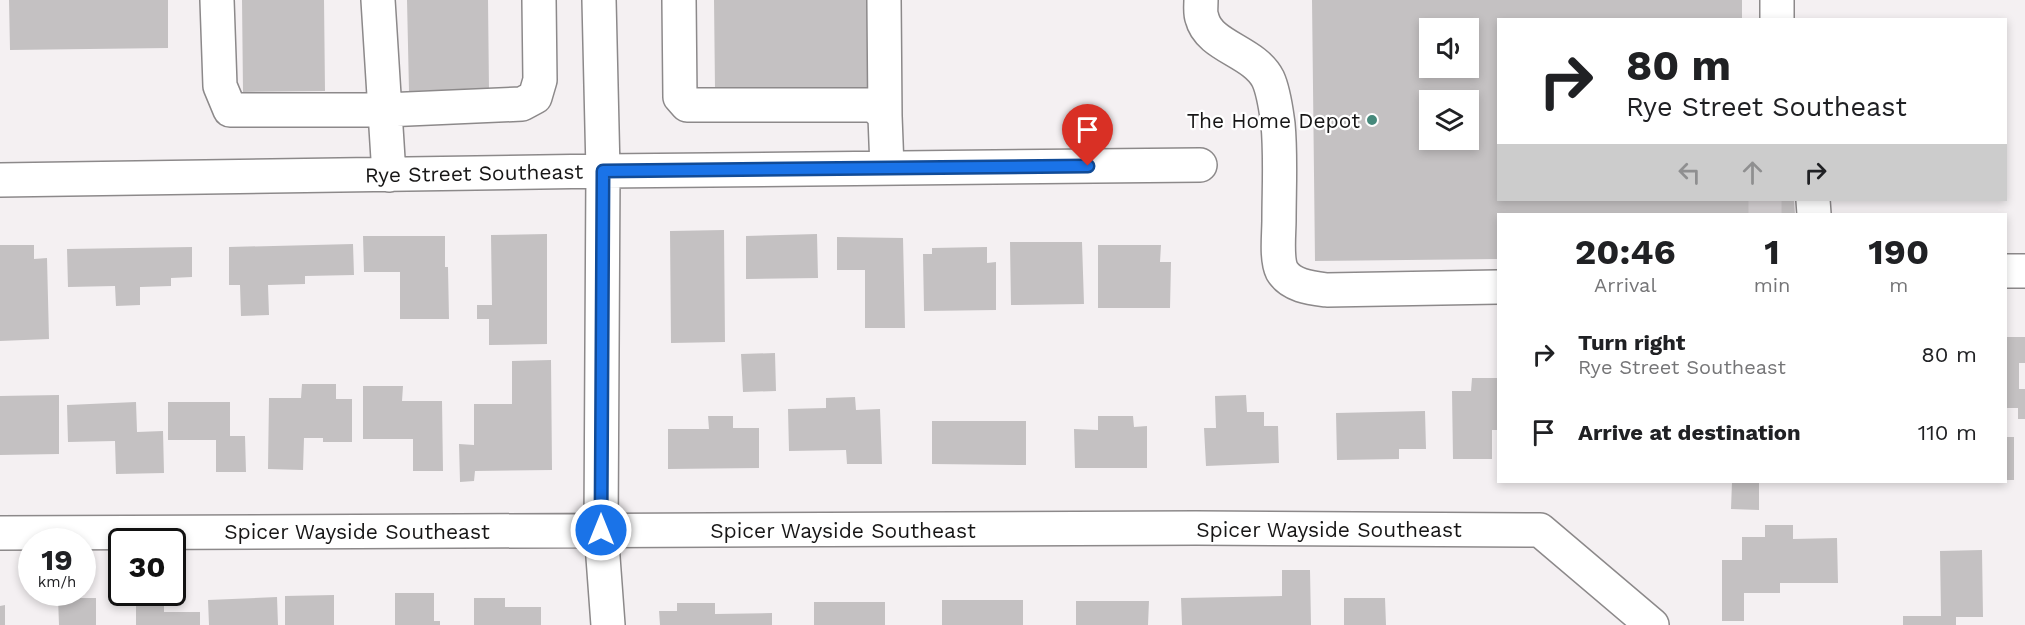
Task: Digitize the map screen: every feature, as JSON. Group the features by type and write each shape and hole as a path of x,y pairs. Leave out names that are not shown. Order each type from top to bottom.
{"street":[{"path":"217,0 220,87 230,110 385,110 522,104 535,97 540,80 539,0"},
{"path":"378,0 389,175"},
{"path":"599,0 603,171 601,530 608,625"},
{"path":"679,0 680,97 687,105 874,105 885,116"},
{"path":"884,0 887,168"},
{"path":"1201,0 1202,19 1210,33 1251,59 1267,78 1273,94 1278,124 1278,250 1282,270 1293,282 1306,287 1327,290 1497,287"},
{"path":"1777,0 1777,18"},
{"name":"Rye Street Southeast","path":"0,180 1200,165"},
{"path":"2007,271 2025,271"},
{"name":"Spicer Wayside Southeast","path":"0,533 1196,528 1540,530 1652,625"}],"building":[{"path":"9,0 168,0 168,48 10,50"},
{"path":"242,0 324,0 325,91 243,92"},
{"path":"407,0 488,0 489,90 409,91"},
{"path":"714,0 867,0 868,87 715,89"},
{"name":"The Home Depot","path":"1312,0 1742,0 1742,18 1497,18 1497,201 1794,201 1795,213 1497,213 1497,259 1315,261"},
{"path":"724,230 725,342 671,343 670,231"},
{"path":"547,234 547,344 489,345 489,319 477,319 477,305 492,305 491,235"},
{"path":"817,234 818,278 746,279 746,236"},
{"path":"363,236 445,236 449,319 400,319 400,272 364,272"},
{"path":"837,237 903,238 905,328 865,328 865,270 837,270"},
{"path":"1010,242 1082,242 1084,304 1011,305"},
{"path":"353,244 354,275 305,276 305,284 268,285 269,315 241,316 240,285 229,285 229,247"},
{"path":"0,245 34,245 34,259 47,258 49,339 0,341"},
{"path":"1098,245 1161,245 1160,262 1171,262 1170,308 1098,308"},
{"path":"192,247 192,277 171,278 171,286 140,287 140,305 116,306 115,286 68,287 67,249"},
{"path":"987,247 987,263 996,262 996,310 924,311 923,254 932,254 932,248"},
{"path":"2007,337 2025,337 2025,363 2019,363 2019,389 2025,389 2025,419 2018,419 2018,408 2007,408"},
{"path":"775,353 776,391 743,392 741,354"},
{"path":"551,360 552,470 475,471 474,481 460,482 459,444 474,445 474,404 512,404 512,361"},
{"path":"1472,378 1497,378 1497,430 1492,430 1492,459 1453,459 1452,391 1471,391"},
{"path":"302,384 336,384 336,399 352,399 352,442 323,442 323,438 304,438 303,470 268,469 269,398 301,398"},
{"path":"363,386 403,386 402,401 442,401 443,471 413,471 413,439 363,439"},
{"path":"59,395 59,454 0,455 0,396"},
{"path":"1246,395 1247,412 1264,412 1264,426 1278,426 1279,463 1206,466 1204,428 1216,428 1215,396"},
{"path":"855,397 856,410 880,409 882,464 847,464 846,450 789,451 788,409 826,408 826,398"},
{"path":"136,402 137,432 163,431 164,473 116,474 115,441 68,442 67,405"},
{"path":"168,402 230,402 230,436 245,436 246,472 216,472 216,440 168,440"},
{"path":"1425,411 1426,449 1399,449 1399,459 1337,460 1336,413"},
{"path":"708,416 733,416 733,428 759,428 759,468 668,469 668,429 709,429"},
{"path":"1098,416 1133,416 1134,427 1147,426 1147,468 1075,468 1074,429 1098,430"},
{"path":"932,421 1026,421 1026,465 932,464"},
{"path":"2007,437 2014,437 2014,480 2007,480"},
{"path":"1732,483 1759,483 1759,510 1731,509"},
{"path":"1765,525 1793,525 1793,539 1837,538 1838,583 1780,583 1780,593 1744,593 1744,621 1722,621 1722,560 1742,560 1742,537 1765,537"},
{"path":"1982,550 1983,617 1956,617 1956,625 1903,625 1903,616 1941,616 1940,551"},
{"path":"1282,570 1310,570 1311,625 1182,625 1181,598 1282,596"},
{"path":"395,593 434,593 434,621 440,621 440,625 395,625"},
{"path":"334,595 334,625 285,625 285,596"},
{"path":"277,597 278,625 209,625 208,600"},
{"path":"474,598 505,598 505,607 541,607 541,625 474,625"},
{"path":"1344,598 1385,598 1386,625 1344,625"},
{"path":"942,600 1023,600 1023,625 942,625"},
{"path":"1076,601 1149,601 1148,625 1076,625"},
{"path":"814,602 885,602 885,625 814,625"},
{"path":"677,603 715,603 715,614 772,613 772,625 660,625 659,611 677,611"},
{"path":"5,605 5,625 0,625 0,606"},
{"path":"58,606 96,606 96,625 59,625"},
{"path":"136,606 164,606 164,612 200,612 200,625 136,625"}],"tunnel":[{"path":"1765,201 1765,213"}],"place":[{"name":"The Home Depot","path":"1372,120"}],"route":[{"path":"601,530 603,171 1088,166"}]}
